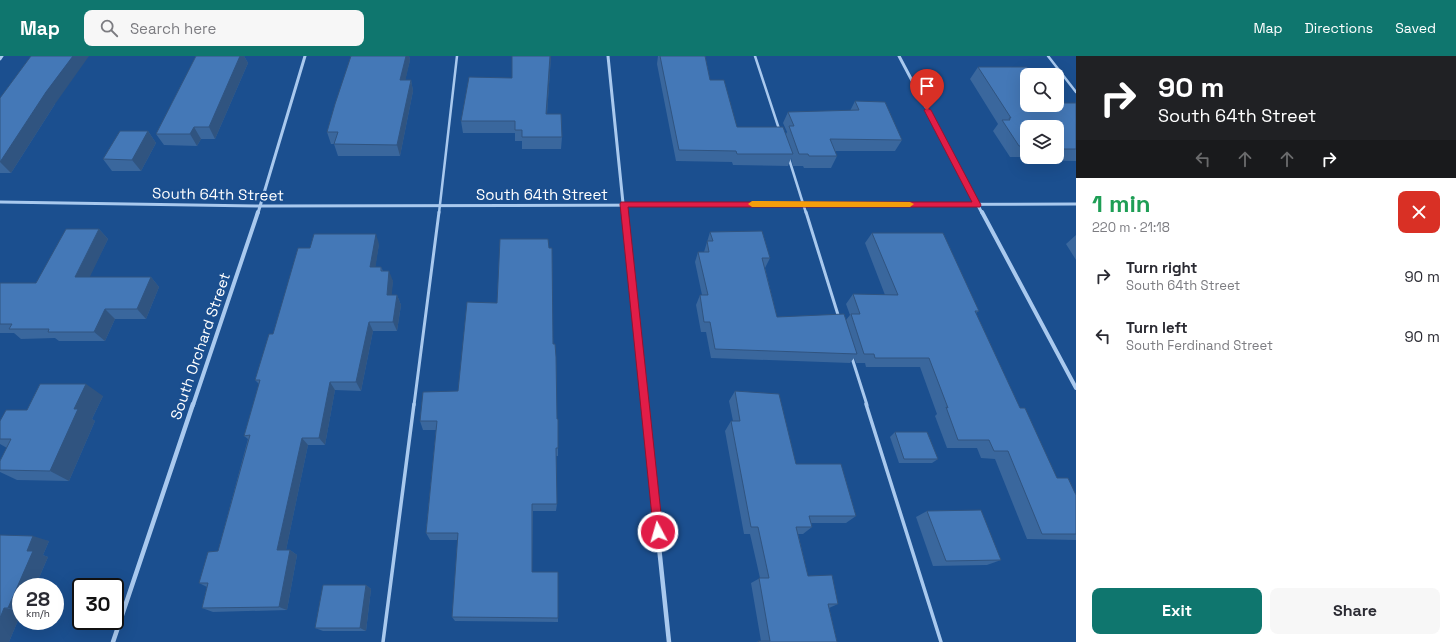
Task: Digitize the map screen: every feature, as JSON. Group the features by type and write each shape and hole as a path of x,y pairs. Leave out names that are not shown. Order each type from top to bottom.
{"street":[{"name":"South Orchard Street","path":"113,642 260,206 305,56"},
{"path":"608,56 669,642"},
{"path":"899,56 977,205 1076,388"},
{"name":"South 64th Street","path":"0,202 260,206 1076,204"}],"lane":[{"path":"383,642 440,205 457,56"},
{"path":"755,56 779,130"},
{"path":"1048,56 1076,92"},
{"path":"786,152 841,325"},
{"path":"851,355 941,642"}],"building":[{"path":"31,56 73,56 46,92 0,162 0,98"},
{"path":"196,56 240,56 209,127 194,127 190,134 156,134"},
{"path":"351,56 406,56 400,80 411,80 397,145 334,144 338,132 327,132"},
{"path":"512,56 550,56 546,114 561,114 562,137 522,137 522,130 515,130 515,121 461,121 469,77 512,78"},
{"path":"660,56 705,56 710,80 724,80 737,127 783,127 793,154 737,154 736,151 679,150"},
{"path":"978,67 1027,67 1028,68 1020,68 1020,112 1064,112 1064,103 1076,103 1076,149 1064,149 1064,120 1020,120 1019,146 1002,120 1010,120 1009,118 1011,118"},
{"path":"855,101 885,102 902,140 830,139 837,156 809,156 808,154 799,154 789,126 794,126 788,112 859,110"},
{"path":"120,131 148,131 132,160 103,159"},
{"path":"66,229 99,229 75,277 151,277 137,309 105,309 94,332 48,332 49,329 9,329 12,324 0,324 0,283 36,283"},
{"path":"762,231 770,258 762,258 777,317 844,314 857,354 715,349 710,322 704,322 700,295 708,295 698,252 709,252 707,241 713,241 710,232"},
{"path":"872,233 943,233 979,311 975,311 1020,408 1025,408 1057,478 1068,478 1076,495 1076,534 1042,534 1008,451 994,451 989,440 958,440 946,407 948,408 929,358 875,358 874,354 864,354 851,314 860,314 853,294 898,295"},
{"path":"314,234 376,234 370,267 381,267 381,271 389,271 387,295 397,295 393,322 369,322 356,382 330,382 319,438 302,438 277,550 290,550 279,607 202,608 208,583 199,583 208,552 218,551 250,435 244,436 260,380 255,380 269,334 273,334 298,248 310,248"},
{"path":"500,239 548,239 549,248 552,248 553,344 555,344 556,357 558,419 558,448 556,448 557,504 532,504 532,572 558,572 558,618 452,617 458,533 426,533 437,421 420,421 423,392 458,391 467,302 497,303"},
{"path":"40,384 86,384 74,409 78,409 50,471 0,470 0,461 11,439 0,439 0,421 6,410 27,410"},
{"path":"735,391 779,394 796,464 841,464 856,516 809,516 812,527 796,527 808,576 832,575 838,604 828,604 837,642 758,641 770,641 759,578 769,578 758,527 751,527 731,421 740,421"},
{"path":"895,432 927,432 938,459 904,459"},
{"path":"981,510 1001,560 946,561 927,511"},
{"path":"0,535 33,536 27,551 33,551 21,578 12,578 12,599 8,608 4,608 0,618"},
{"path":"323,585 366,585 360,628 315,628"}],"slow traffic":[{"path":"752,204 910,204"}],"route":[{"path":"658,532 624,204 977,205 927,110"}]}
